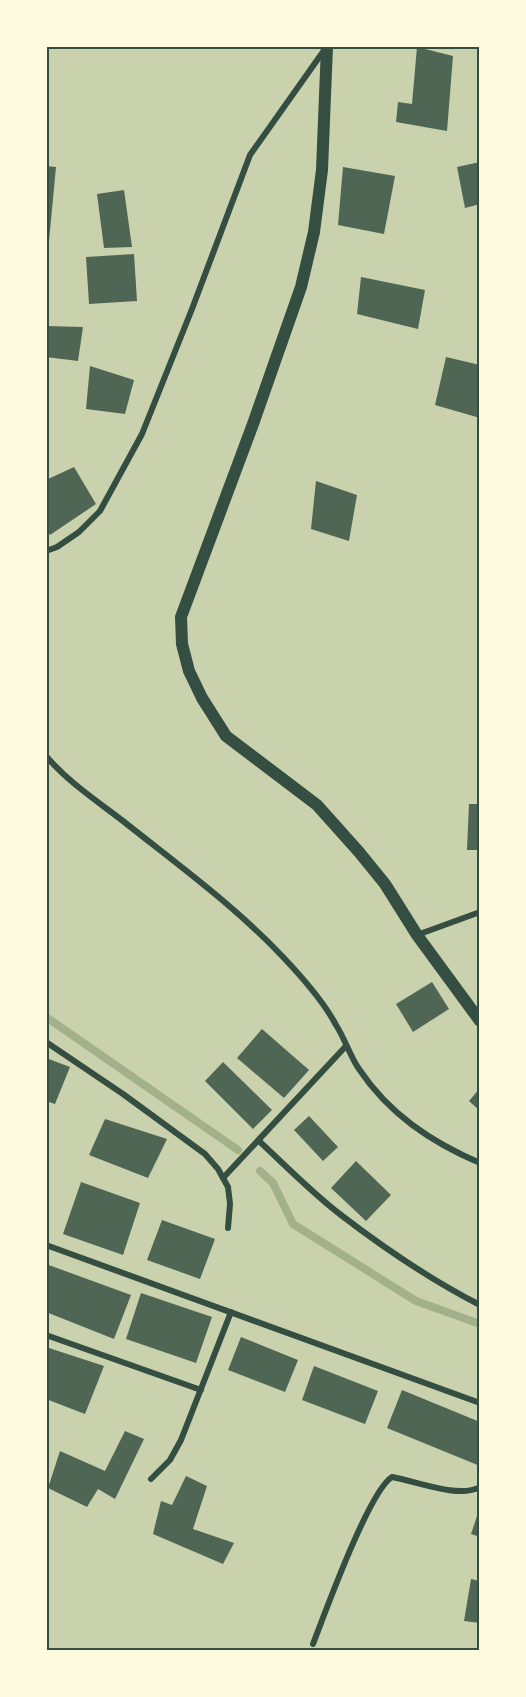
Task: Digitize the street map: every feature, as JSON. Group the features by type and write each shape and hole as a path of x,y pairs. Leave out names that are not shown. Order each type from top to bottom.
{"main road":[{"path":"327,46 322,171 314,232 301,287 181,617 182,644 189,671 202,698 226,736 317,805 360,852 385,884 417,935 480,1021"}],"street":[{"path":"46,551 57,547 79,531 100,510 146,424 250,155 327,46"},
{"path":"46,756 84,791 202,883 283,957 336,1024 359,1069 400,1116 447,1149 480,1163"},
{"path":"417,935 480,912"},
{"path":"46,1042 123,1094 205,1154 224,1178 228,1187 230,1204 228,1228"},
{"path":"224,1178 346,1046"},
{"path":"260,1141 340,1214 394,1253 480,1305"},
{"path":"46,1245 480,1403"},
{"path":"151,1479 170,1460 181,1440 231,1312"},
{"path":"46,1335 201,1390"},
{"path":"313,1644 328,1603 374,1497 386,1480 392,1477 452,1491 475,1490 480,1487"}],"green space":[{"path":"47,47 479,47 479,1650 47,1650"}],"building":[{"path":"417,47 453,56 447,131 396,122 398,102 412,104"},
{"path":"480,162 480,204 465,208 457,167"},
{"path":"46,166 56,167 49,241 46,240"},
{"path":"343,167 395,176 384,234 338,225"},
{"path":"124,190 132,247 104,248 97,194"},
{"path":"134,254 137,301 89,304 86,257"},
{"path":"361,277 425,290 418,329 357,314"},
{"path":"46,326 83,327 78,361 46,357"},
{"path":"446,357 480,365 480,418 435,405"},
{"path":"90,366 134,380 125,414 86,409"},
{"path":"74,467 96,504 50,535 46,528 46,480"},
{"path":"316,481 357,495 349,541 311,529"},
{"path":"469,804 480,804 480,850 467,850"},
{"path":"432,982 449,1009 413,1032 396,1004"},
{"path":"262,1029 309,1070 284,1098 237,1058"},
{"path":"46,1058 70,1067 55,1104 46,1101"},
{"path":"223,1062 272,1110 253,1129 205,1081"},
{"path":"480,1088 480,1111 469,1101"},
{"path":"309,1116 338,1147 323,1161 294,1130"},
{"path":"105,1119 167,1139 148,1178 89,1155"},
{"path":"356,1161 391,1195 366,1221 331,1188"},
{"path":"81,1182 140,1203 123,1255 63,1234"},
{"path":"162,1220 215,1239 200,1279 147,1260"},
{"path":"46,1264 131,1295 114,1339 46,1312"},
{"path":"141,1293 212,1317 196,1363 126,1339"},
{"path":"241,1337 298,1360 285,1392 228,1370"},
{"path":"46,1347 104,1366 85,1414 46,1399"},
{"path":"314,1366 378,1391 365,1424 302,1400"},
{"path":"402,1390 480,1422 480,1466 387,1428"},
{"path":"125,1431 144,1439 115,1499 98,1489 87,1507 48,1488 60,1451 105,1471"},
{"path":"186,1476 207,1486 193,1529 234,1543 223,1564 153,1534 161,1501 172,1505"},
{"path":"480,1510 480,1537 471,1534"},
{"path":"471,1579 480,1581 480,1623 464,1621"}],"waterway":[{"path":"46,1017 238,1150"},
{"path":"260,1171 273,1183 293,1224 416,1301 480,1324"}]}
